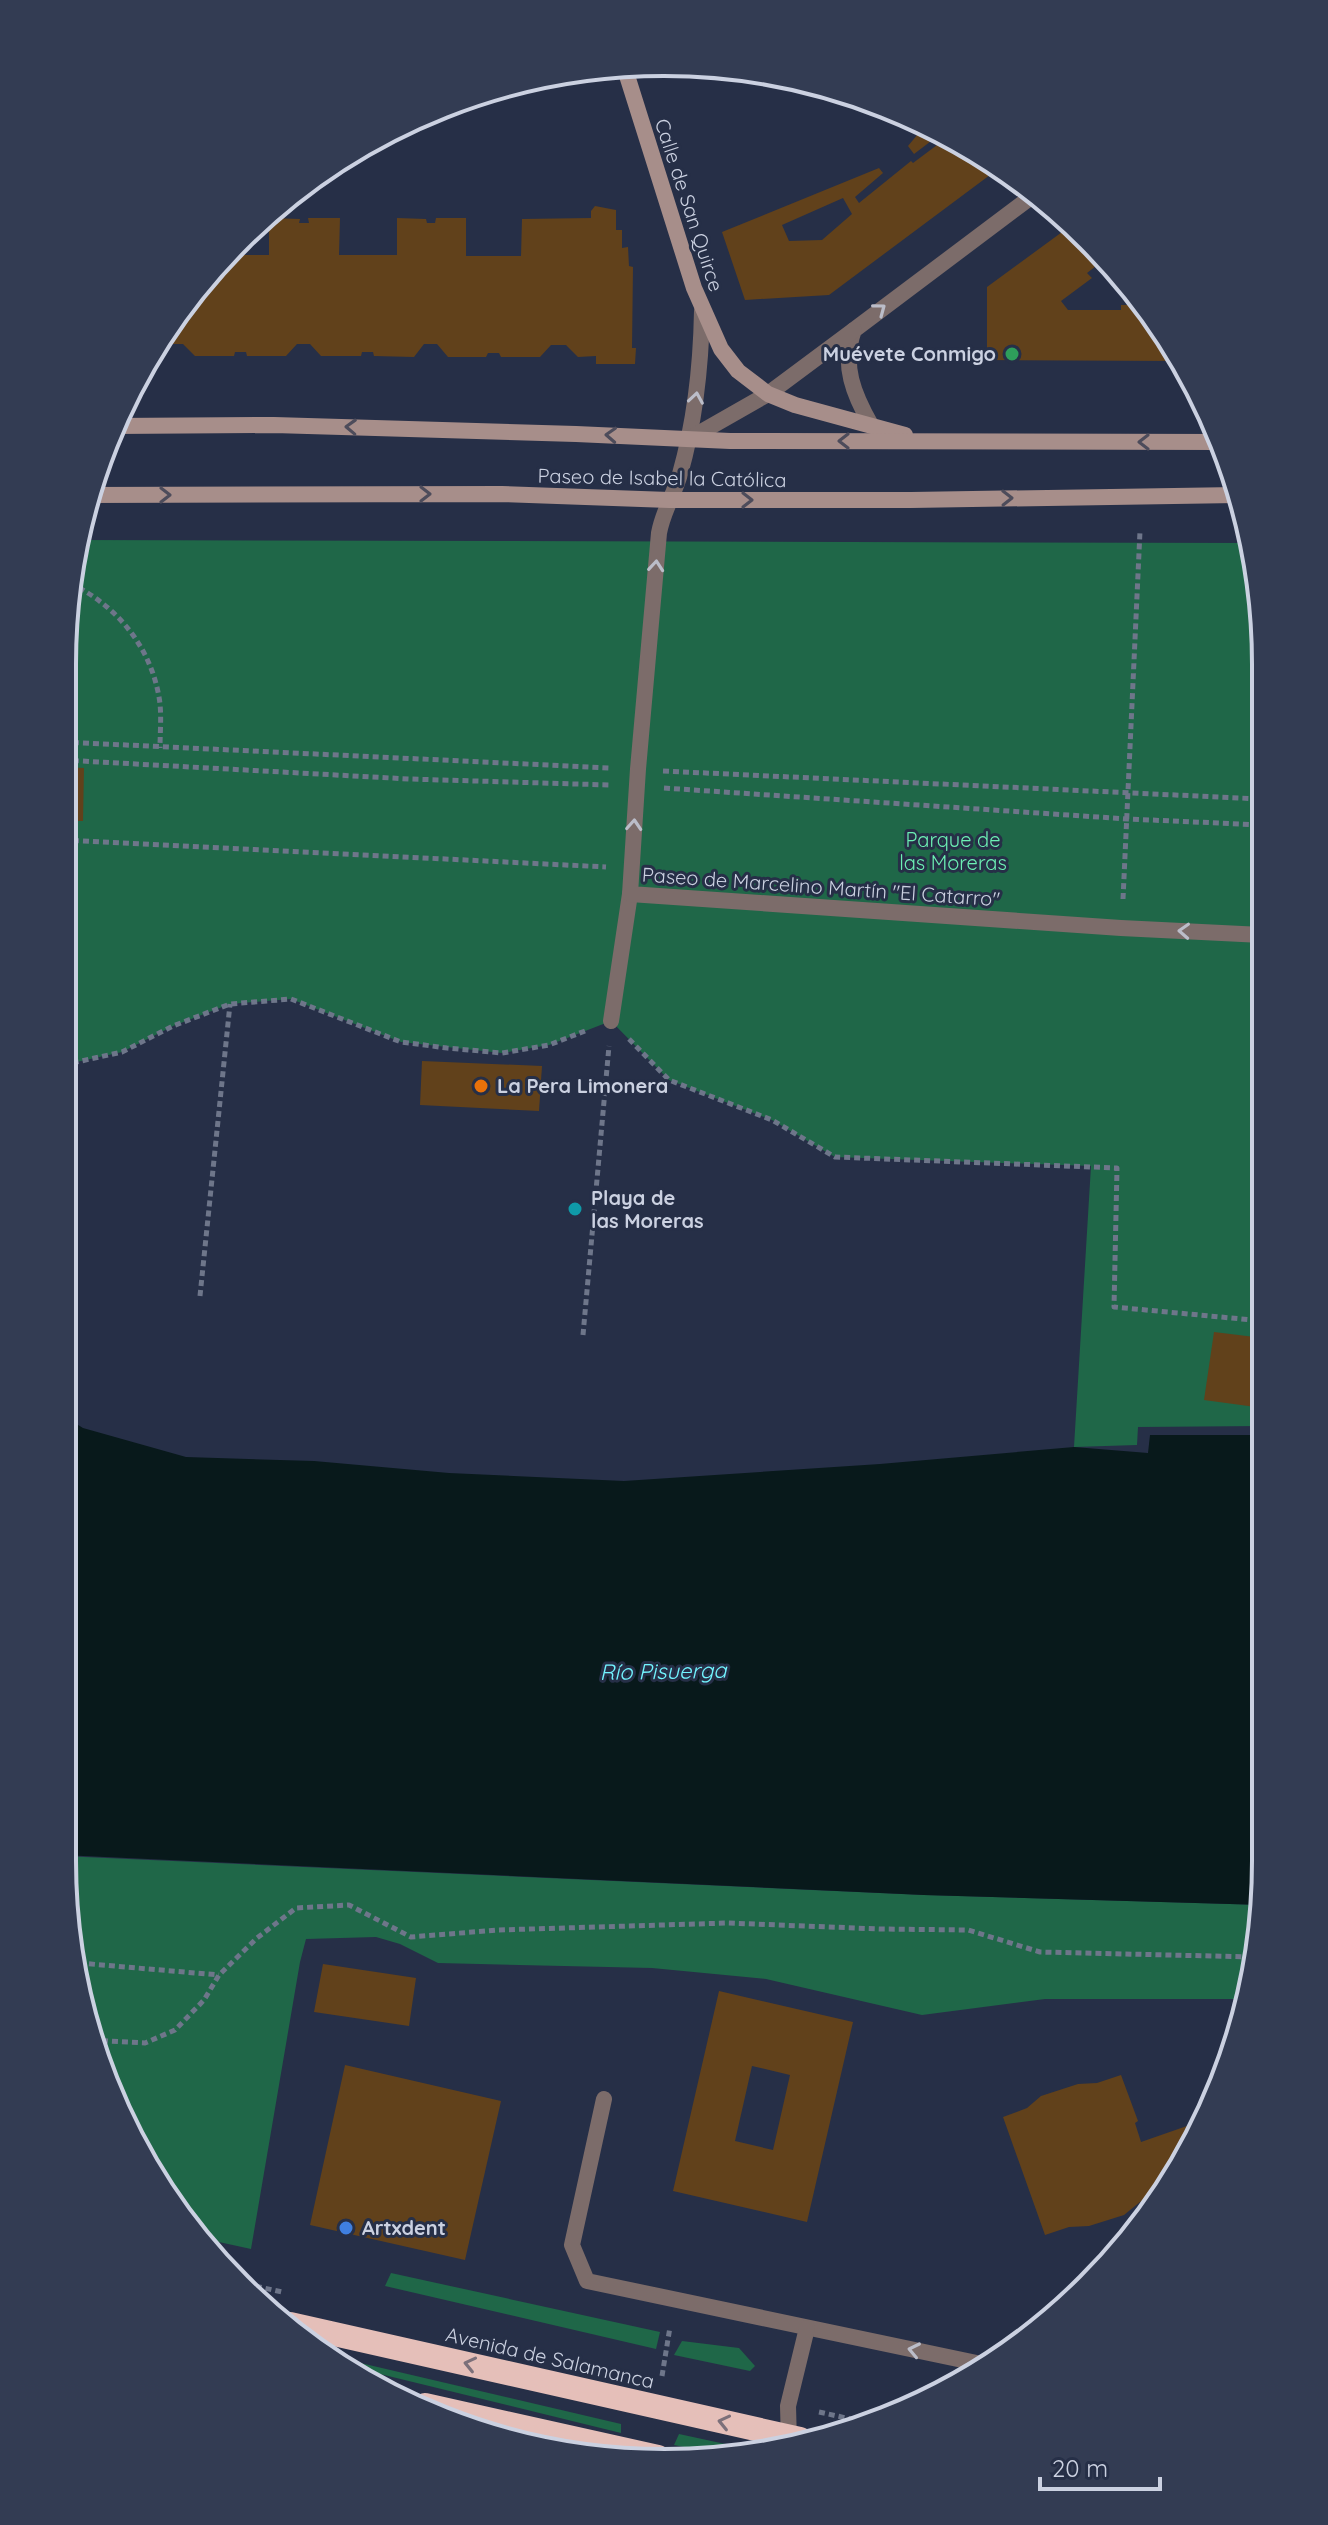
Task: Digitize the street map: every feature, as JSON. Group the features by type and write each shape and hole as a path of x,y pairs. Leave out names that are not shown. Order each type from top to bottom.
{"highway":[{"name":"Avenida de Salamanca","path":"307,2328 784,2437"},
{"path":"464,2414 611,2446"}],"main road":[{"name":"Calle de San Quirce","path":"627,77 702,311 721,349 738,371 768,394 795,405 922,440"},
{"name":"Paseo de Isabel la Católica","path":"127,426 274,425 730,441 1208,442"},
{"name":"Paseo de Isabel la Católica","path":"101,495 502,494 669,500 1227,495"}],"street":[{"path":"689,439 768,394 1026,201"},
{"name":"Calle de San Quirce","path":"669,500 679,479 689,439 701,362 702,311"},
{"path":"854,330 850,340 850,382 871,425"},
{"name":"Paseo de Marcelino Martín \"El Catarro\"","path":"669,500 662,513 659,533 630,894 1252,935"},
{"path":"611,1021 630,894"},
{"path":"604,2099 572,2245 587,2281 971,2362"},
{"path":"792,2435 788,2406 807,2328"}],"path":[{"path":"1121,928 1140,531"},
{"path":"81,588 108,607 136,638 151,666 160,700 160,748"},
{"path":"76,841 631,868"},
{"path":"76,1062 122,1052 173,1026 230,1004 291,999 401,1042 502,1053 549,1045 611,1021"},
{"path":"200,1296 230,1004"},
{"path":"611,1021 669,1080 772,1120 835,1157 1117,1168 1114,1307 1252,1320"},
{"path":"583,1335 611,1021"},
{"path":"104,2041 145,2043 175,2030 204,2000 219,1975 257,1938 296,1908 349,1905 411,1937 498,1930 728,1923 968,1930 1040,1952 1244,1957"},
{"path":"85,1964 219,1975"},
{"path":"814,2410 851,2419"}],"green space":[{"name":"Parque de las Moreras","path":"89,540 1240,543 1247,587 1252,664 1252,1426 1138,1427 1137,1445 1074,1447 1091,1166 835,1157 772,1120 669,1080 611,1021 549,1045 502,1053 401,1042 291,999 230,1004 173,1026 122,1052 76,1062 76,664 81,587"},
{"path":"76,1857 924,1895 1250,1905 1235,1999 1045,1999 922,2015 766,1979 652,1968 438,1963 400,1944 376,1937 306,1939 251,2249 216,2241 198,2219 155,2155 121,2086 107,2050 87,1976 77,1899"},
{"path":"391,2273 660,2332 656,2349 385,2286"},
{"path":"682,2341 739,2348 755,2366 750,2371 674,2355"},
{"path":"357,2362 621,2424 621,2433 375,2373"},
{"path":"679,2434 730,2445 690,2448 674,2445"}],"water":[{"name":"Río Pisuerga","path":"76,1424 186,1457 314,1461 449,1473 624,1481 1074,1447 1148,1453 1150,1435 1252,1435 1250,1905 924,1895 76,1856"}],"building":[{"path":"918,134 931,141 914,154 908,146"},
{"path":"938,144 990,175 829,295 745,300 722,232 879,168 883,173 855,197 859,203 911,161 913,163","holes":["843,198 852,214 822,240 789,241 782,225"]},
{"path":"595,206 616,210 616,230 622,230 622,248 628,247 629,266 633,267 632,348 636,348 635,364 596,364 596,356 578,357 566,345 551,345 540,357 501,357 499,353 488,353 486,357 448,357 437,344 424,344 414,357 374,356 373,352 362,352 361,356 321,356 310,344 297,344 286,356 247,356 246,352 235,352 234,356 195,356 183,344 170,345 242,255 269,255 269,228 281,218 300,219 299,223 309,223 308,218 340,218 339,255 397,255 397,218 426,219 427,223 435,223 436,218 466,218 466,256 521,256 522,219 591,218"},
{"path":"1062,232 1096,266 1087,273 1092,278 1061,301 1068,310 1121,310 1121,305 1129,305 1168,361 987,360 987,287"},
{"path":"76,768 84,768 83,821 76,821"},
{"name":"La Pera Limonera","path":"422,1061 542,1066 539,1111 420,1105"},
{"path":"1214,1332 1252,1337 1252,1407 1204,1400"},
{"path":"323,1964 416,1978 409,2026 314,2012"},
{"path":"719,1991 853,2022 807,2222 673,2191","holes":["752,2066 790,2075 773,2150 735,2141"]},
{"path":"345,2065 501,2101 465,2260 310,2225"},
{"path":"1121,2075 1138,2121 1135,2123 1141,2142 1189,2125 1144,2201 1124,2215 1045,2235 1003,2117 1027,2108 1041,2096 1078,2084 1097,2083"}],"place":[{"name":"Muévete Conmigo","path":"1012,354"},
{"name":"La Pera Limonera","path":"481,1086"},
{"name":"Playa de las Moreras","path":"575,1209"},
{"name":"Artxdent","path":"346,2228"}]}
